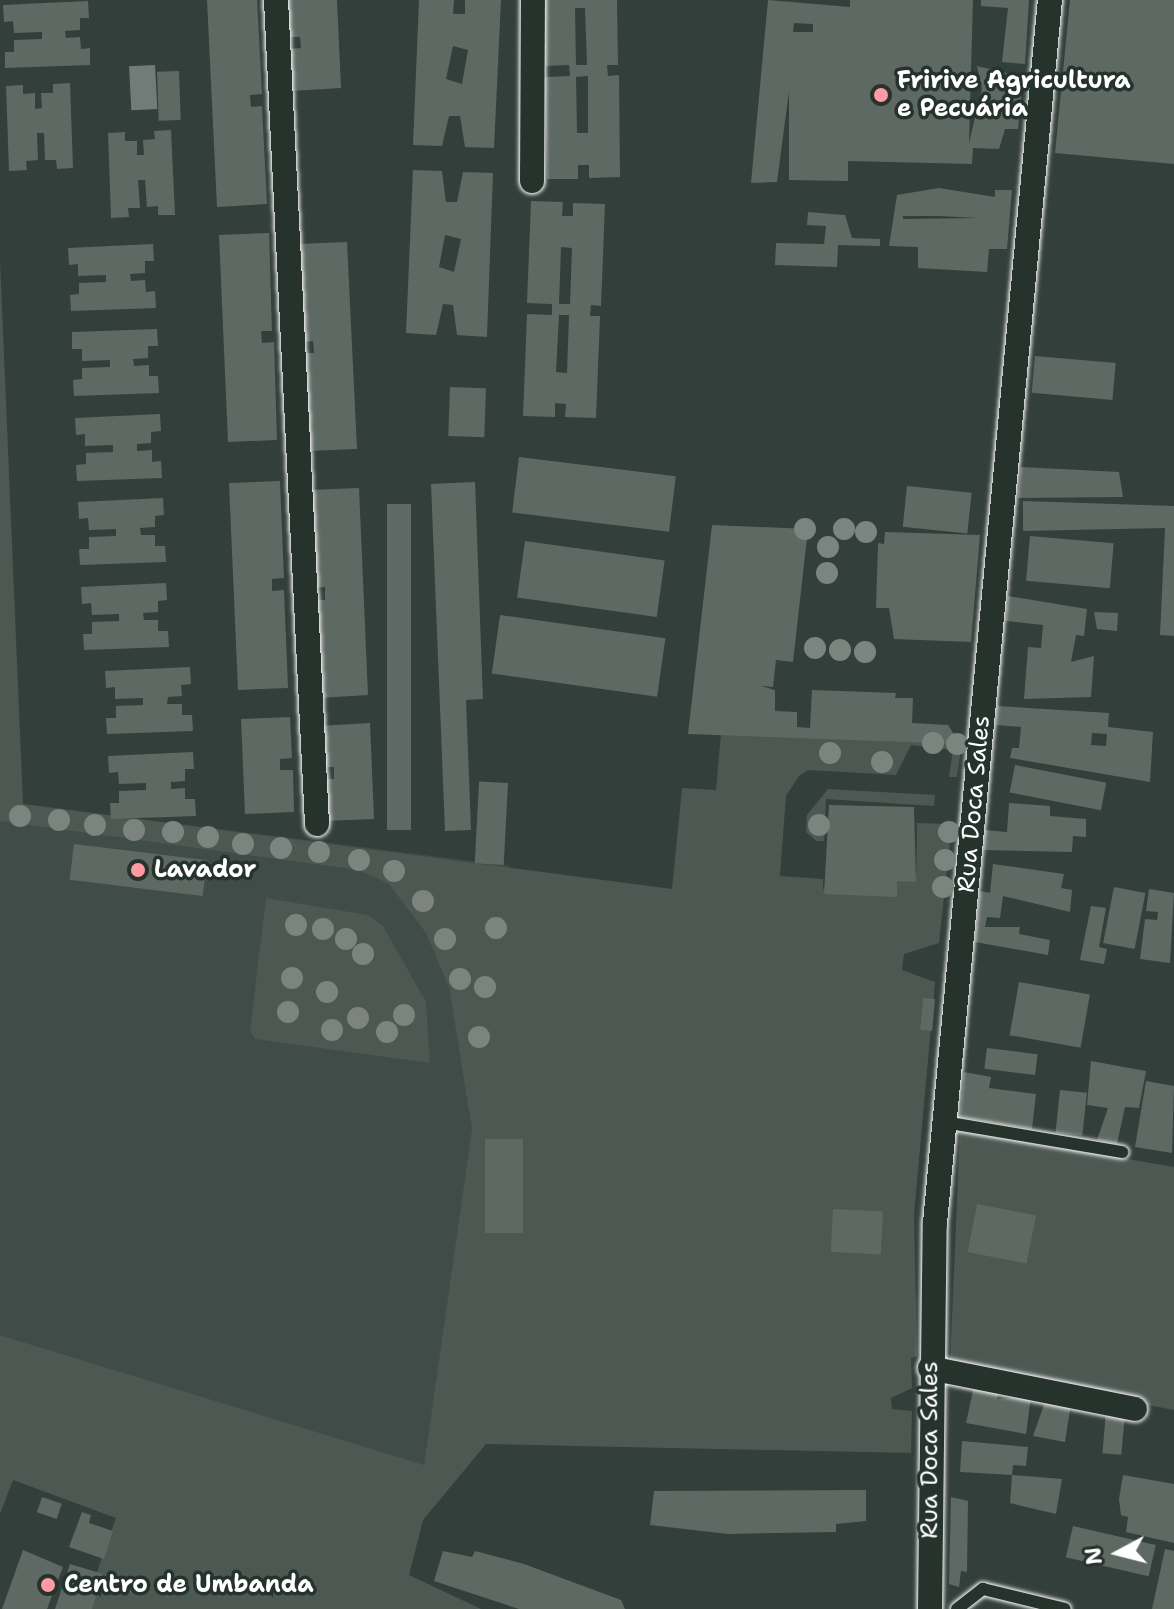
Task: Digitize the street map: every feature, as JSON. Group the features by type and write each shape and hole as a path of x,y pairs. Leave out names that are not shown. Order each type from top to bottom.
{"street":[{"path":"276,0 317,824"},
{"path":"532,181 533,0"},
{"name":"Rua Doca Sales","path":"930,1609 930,1368 944,1122 1050,0"},
{"path":"930,1368 1135,1409"}],"lane":[{"path":"944,1122 1122,1152"},
{"path":"957,1609 983,1589 1065,1609"}],"shaded area":[{"path":"155,65 157,109 131,110 129,66"},
{"path":"0,260 23,804 672,889 682,788 716,790 721,733 962,741 957,777 949,777 953,750 911,745 896,775 808,770 799,776 786,796 780,876 823,879 823,889 896,893 897,878 916,879 917,823 952,824 939,943 904,954 902,970 935,982 914,1215 917,1356 911,1358 912,1388 891,1398 892,1409 912,1411 911,1453 486,1444 423,1520 409,1575 481,1609 84,1609 116,1518 13,1480 0,1514 0,1335 424,1465 472,1129 449,987 426,933 389,884 359,870 0,821"},
{"path":"828,789 935,795 934,806 826,799 824,841 816,841 806,832 807,815"},
{"path":"0,801 510,866 424,1466 0,1335"},
{"path":"266,898 368,915 383,926 426,1002 430,1063 255,1039 250,1031"},
{"path":"960,1130 1174,1167 1174,1410 950,1366"}],"building":[{"path":"207,0 257,0 262,94 250,95 251,107 262,106 267,204 217,207"},
{"path":"286,0 337,0 341,88 291,91 289,49 301,48 300,37 288,37"},
{"path":"419,0 454,0 453,14 465,14 465,0 501,0 494,148 465,147 460,116 449,116 442,146 413,145","holes":["453,46 468,50 462,84 446,79"]},
{"path":"543,0 617,0 618,65 607,65 608,76 619,75 620,177 589,178 589,165 578,165 578,179 547,179 545,77 570,76 569,65 544,66","holes":["575,8 585,8 587,65 576,65","588,76 588,133 577,133 576,77"]},
{"name":"Fririve Agricultura e Pecuária","path":"768,0 850,7 850,0 973,0 969,143 982,89 977,66 1023,77 1018,129 1005,129 999,149 973,148 972,164 848,161 848,181 789,180 789,91 777,182 751,183","holes":["794,23 813,24 813,32 793,32"]},
{"path":"981,0 1029,0 1025,64 1002,62 1008,8 981,6"},
{"path":"1070,0 1174,0 1174,164 1055,153"},
{"path":"88,1 89,18 80,18 80,30 65,31 66,38 80,37 81,49 90,48 90,65 5,68 5,52 14,52 14,40 42,39 42,32 14,33 13,21 4,22 3,5"},
{"path":"179,71 181,120 159,121 157,72"},
{"path":"70,83 73,168 57,169 56,160 45,160 44,133 37,133 38,160 26,161 27,170 9,171 6,86 23,85 23,94 35,93 35,109 42,108 41,93 53,93 53,84"},
{"path":"171,130 175,215 158,215 158,206 147,207 145,180 138,180 140,208 128,208 129,217 111,218 108,133 125,132 125,141 137,141 137,155 144,155 143,140 155,139 154,131"},
{"path":"413,170 442,171 446,202 457,202 463,172 493,173 487,337 457,335 453,305 443,304 436,335 406,333","holes":["445,235 461,239 454,272 439,267"]},
{"path":"939,188 995,197 995,190 1012,190 1007,249 989,249 987,272 918,268 918,247 889,246 897,195","holes":["903,216 979,218 903,219"]},
{"path":"531,201 563,202 562,216 573,216 573,203 605,204 601,306 591,305 590,316 600,316 596,418 565,417 566,404 555,403 555,417 523,416 527,314 552,315 552,304 527,303","holes":["561,247 572,248 570,304 559,304","559,315 569,315 567,373 556,372"]},
{"path":"808,212 845,215 852,238 880,239 880,246 838,245 837,267 775,265 776,243 824,244 826,226 807,225"},
{"path":"269,233 272,331 261,331 262,343 274,342 277,440 228,442 219,235"},
{"path":"347,242 357,449 308,451 303,353 314,353 313,341 302,342 298,244"},
{"path":"153,244 154,261 145,261 145,273 130,274 131,281 145,280 146,292 155,291 156,308 71,311 70,295 79,294 79,283 106,282 106,275 78,276 78,264 69,265 68,248"},
{"path":"157,329 158,346 148,346 148,358 133,359 134,366 149,365 149,376 158,376 159,393 74,396 73,380 82,379 82,368 110,367 110,360 82,361 82,349 72,349 72,332"},
{"path":"1035,356 1116,363 1112,400 1032,393"},
{"path":"450,387 486,388 484,437 448,436"},
{"path":"160,414 161,431 151,432 151,443 137,444 137,451 152,450 152,462 161,461 162,478 77,481 76,465 86,464 86,453 113,452 113,445 85,446 85,434 76,435 75,418"},
{"path":"519,457 676,476 669,532 512,513"},
{"path":"1021,467 1119,472 1123,497 1018,498"},
{"path":"280,481 284,578 272,579 272,591 284,590 288,688 238,690 229,483"},
{"path":"475,482 483,699 466,700 471,830 445,831 431,484"},
{"path":"907,486 972,493 967,534 903,527"},
{"path":"359,488 368,695 319,698 314,600 325,600 325,587 313,588 309,490"},
{"path":"163,498 164,515 155,516 155,527 140,528 141,535 155,535 155,546 165,546 166,562 80,565 79,549 89,549 89,537 116,536 116,529 89,530 88,518 79,519 78,502"},
{"path":"1023,501 1174,506 1174,636 1160,635 1165,528 1023,531"},
{"path":"387,504 411,504 411,830 387,830"},
{"path":"712,525 808,529 793,662 776,660 773,687 761,686 775,690 775,711 797,712 797,727 810,728 812,690 896,693 895,698 913,698 912,723 948,725 960,744 688,734"},
{"path":"885,532 980,535 971,642 894,639 889,608 876,608 878,543 884,544"},
{"path":"1030,536 1114,543 1110,588 1026,581"},
{"path":"525,541 665,561 657,617 517,597"},
{"path":"166,583 167,600 158,601 158,612 143,613 144,620 158,620 158,631 168,631 169,647 84,650 83,634 92,634 92,622 119,621 119,614 92,615 91,603 82,604 81,587"},
{"path":"1008,596 1087,609 1084,636 1076,635 1071,662 1094,656 1091,697 1024,699 1028,647 1041,648 1043,625 1006,621"},
{"path":"1094,612 1118,613 1117,631 1097,629"},
{"path":"500,615 665,638 657,697 492,673"},
{"path":"190,667 191,684 181,685 182,696 168,697 167,704 182,704 182,715 192,715 193,731 107,734 106,718 116,718 116,706 143,705 143,698 115,699 115,687 106,688 105,671"},
{"path":"997,706 1109,713 1108,727 1153,732 1150,782 1010,758 1012,748 1019,748 1021,727 996,725","holes":["1092,733 1107,734 1106,746 1091,745"]},
{"path":"290,717 292,758 280,759 280,770 293,770 294,812 245,814 241,719"},
{"path":"370,723 374,819 324,821 322,779 334,779 334,767 322,767 319,726"},
{"path":"193,752 194,769 185,769 185,781 171,782 171,789 185,788 185,799 195,799 196,816 111,819 110,803 119,803 119,791 146,790 146,783 119,784 118,772 109,773 108,756"},
{"path":"1015,765 1106,783 1101,810 1010,792"},
{"path":"479,781 508,783 504,865 475,863"},
{"path":"1009,803 1050,806 1050,816 1086,819 1086,837 1073,836 1072,852 984,850 985,830 1007,832"},
{"path":"829,805 914,807 916,882 897,881 897,897 824,894"},
{"name":"Lavador","path":"74,844 207,860 203,896 70,880"},
{"path":"993,864 1064,874 1061,888 1072,890 1070,912 1003,896 1000,918 987,917 985,927 1020,927 1019,934 1050,940 1048,955 975,942 980,891 990,893"},
{"path":"1114,887 1145,893 1135,949 1103,943"},
{"path":"1149,889 1174,893 1170,963 1140,959 1145,919 1157,920 1158,912 1146,911"},
{"path":"1091,906 1106,908 1099,947 1107,949 1104,964 1080,960"},
{"path":"1019,982 1090,995 1081,1048 1010,1035"},
{"path":"923,998 935,999 932,1031 920,1030"},
{"path":"987,1048 1038,1054 1035,1075 984,1069"},
{"path":"1091,1061 1146,1071 1139,1108 1125,1107 1117,1144 1097,1140 1108,1108 1087,1105"},
{"path":"964,1072 991,1077 989,1088 1036,1094 1032,1129 960,1117"},
{"path":"1146,1081 1174,1086 1172,1153 1135,1147"},
{"path":"1060,1090 1087,1093 1082,1136 1056,1133"},
{"path":"485,1139 523,1139 523,1233 485,1233"},
{"path":"977,1204 1036,1215 1027,1264 968,1252"},
{"path":"833,1209 883,1212 881,1255 831,1252"},
{"path":"974,1386 999,1391 997,1399 1031,1396 1026,1434 966,1423"},
{"path":"1046,1399 1071,1403 1065,1442 1033,1436"},
{"path":"1106,1411 1125,1413 1121,1455 1102,1453"},
{"path":"962,1441 1028,1447 1026,1466 1013,1465 1012,1475 960,1472"},
{"path":"1012,1475 1062,1479 1056,1514 1010,1503"},
{"path":"1123,1475 1174,1484 1174,1543 1126,1532 1128,1517 1121,1515 1119,1499"},
{"path":"866,1490 866,1521 836,1524 836,1532 728,1534 650,1525 654,1491"},
{"path":"42,1497 62,1504 57,1519 37,1512"},
{"path":"951,1497 968,1501 967,1572 961,1571 959,1587 949,1584"},
{"path":"82,1512 91,1515 89,1523 113,1531 104,1559 69,1547"},
{"path":"1073,1526 1156,1545 1149,1576 1066,1557"},
{"path":"1165,1549 1174,1551 1174,1609 1152,1609"},
{"path":"23,1550 63,1567 47,1609 2,1609"},
{"path":"443,1551 472,1557 475,1551 524,1564 621,1600 625,1609 519,1609 434,1581"},
{"path":"70,1564 103,1574 92,1609 55,1609"}],"place":[{"name":"Fririve Agricultura e Pecuária","path":"881,95"},
{"name":"Lavador","path":"138,870"},
{"name":"Centro de Umbanda","path":"48,1585"}]}
